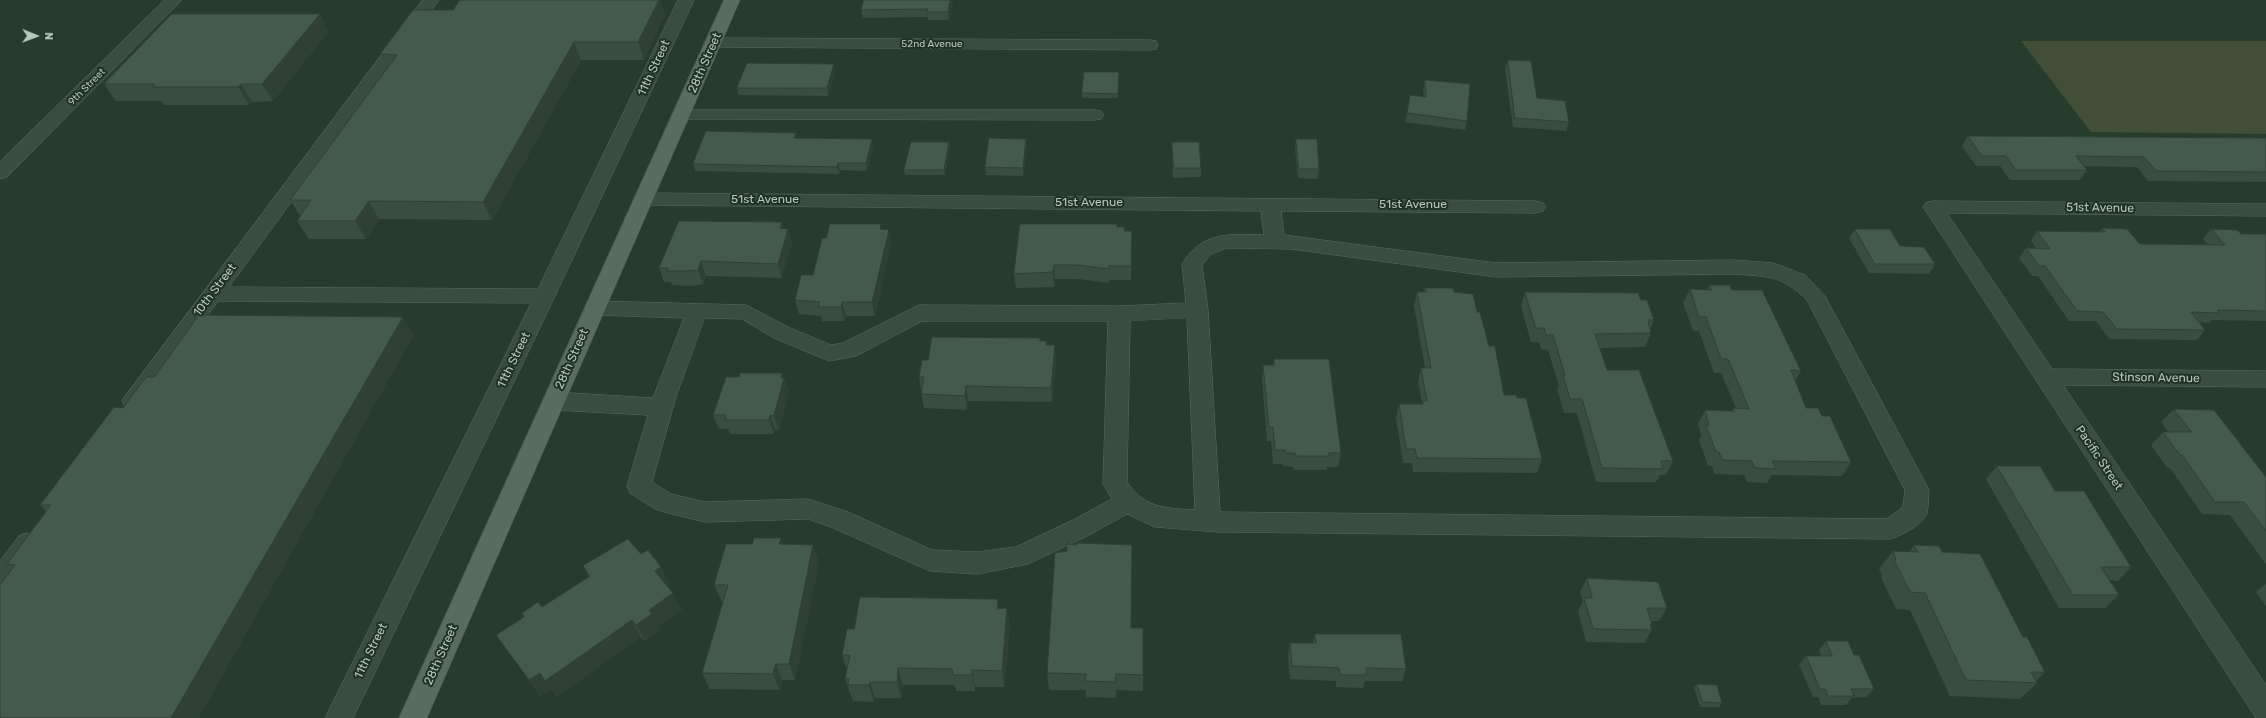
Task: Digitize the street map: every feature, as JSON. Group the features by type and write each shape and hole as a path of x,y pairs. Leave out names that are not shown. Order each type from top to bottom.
{"main road":[{"name":"28th Street","path":"414,718 732,0"}],"street":[{"name":"9th Street","path":"0,173 174,0"},
{"name":"10th Street","path":"122,415 431,0"},
{"name":"11th Street","path":"339,718 545,296 686,0"},
{"name":"52nd Avenue","path":"714,43 1150,46"},
{"path":"681,115 1095,115"},
{"name":"51st Avenue","path":"643,199 1536,206"},
{"path":"1270,204 1275,242"},
{"name":"51st Avenue","path":"1933,207 2266,210"},
{"name":"Pacific Street","path":"1933,207 2266,709"},
{"path":"1119,314 1115,484 1127,502 1155,517 1208,521 1891,529 1915,512 1917,490 1815,296 1798,280 1772,270 1733,267 1496,270 1292,242 1225,241 1203,250 1192,264 1197,310 1208,521"},
{"path":"212,294 545,296"},
{"path":"595,308 746,312 782,333 829,353 848,350 919,313 1119,314 1197,310"},
{"path":"697,311 680,351 660,407 639,486 664,502 705,512 808,509 839,519 930,560 978,563 1019,557 1082,527 1127,502"},
{"name":"Stinson Avenue","path":"2046,377 2266,379"},
{"path":"554,401 660,407"},
{"path":"0,580 38,529"}],"green space":[{"path":"2021,41 2266,41 2266,134 2091,132"}],"building":[{"path":"460,0 659,0 638,42 574,42 483,202 369,201 355,221 297,221 311,200 290,200 397,55 380,54 413,10 453,10"},
{"path":"864,0 950,0 948,12 927,12 928,9 861,10"},
{"path":"172,14 320,14 262,84 241,84 238,87 152,87 155,84 104,84"},
{"path":"1508,60 1531,61 1537,98 1565,101 1569,122 1515,118"},
{"path":"747,63 834,64 827,88 737,88"},
{"path":"1084,72 1119,72 1118,94 1082,93"},
{"path":"1425,80 1470,84 1467,121 1407,113 1410,95 1426,97"},
{"path":"706,131 796,133 794,138 872,139 866,163 838,163 837,167 693,164"},
{"path":"1968,136 2266,138 2266,172 2156,171 2144,157 2076,156 2087,170 2016,170 2006,156 1982,156"},
{"path":"989,138 1026,139 1023,168 985,167"},
{"path":"1296,139 1317,139 1319,169 1299,169"},
{"path":"911,142 949,142 944,170 904,170"},
{"path":"1172,142 1199,142 1201,168 1174,168"},
{"path":"679,221 782,222 780,228 788,229 778,264 701,261 698,270 667,271 668,268 659,268"},
{"path":"830,224 881,224 880,229 889,230 872,302 842,302 841,307 818,307 820,302 795,300 801,275 813,275 822,238 826,238"},
{"path":"1020,224 1117,224 1117,227 1125,227 1124,231 1132,231 1131,266 1109,266 1109,269 1077,265 1054,265 1053,272 1014,274"},
{"path":"2102,228 2127,229 2140,244 2225,245 2211,229 2237,230 2241,234 2266,234 2266,311 2217,310 2219,313 2191,312 2205,330 2117,329 2103,312 2077,311 2045,266 2039,266 2026,248 2050,249 2037,231 2105,232"},
{"path":"1855,229 1890,229 1900,246 1924,247 1935,264 1875,264"},
{"path":"1709,285 1730,285 1732,290 1762,290 1801,371 1791,370 1806,408 1818,408 1822,416 1830,416 1851,462 1772,461 1776,469 1755,468 1752,461 1722,460 1719,452 1716,452 1706,426 1709,426 1705,410 1734,411 1733,408 1749,409 1728,359 1721,359 1706,317 1699,317 1690,289 1711,290"},
{"path":"1425,288 1453,288 1454,292 1473,294 1477,312 1480,312 1489,346 1495,346 1504,395 1516,395 1517,398 1526,398 1542,459 1417,458 1415,449 1406,449 1399,404 1423,404 1422,401 1427,401 1421,368 1431,368 1417,292 1426,292"},
{"path":"1525,292 1638,293 1641,300 1647,300 1654,320 1648,320 1651,333 1595,334 1607,370 1639,370 1673,461 1661,461 1663,469 1602,468 1582,399 1570,399 1563,375 1565,375 1553,335 1546,335 1544,328 1536,328"},
{"path":"199,315 403,317 171,718 0,718 0,585 15,565 7,564 51,505 40,505 114,407 123,408 146,377 154,377"},
{"path":"932,337 1040,338 1040,341 1046,341 1046,345 1055,345 1051,388 966,386 965,396 921,394 924,377 919,377 922,360 928,360"},
{"path":"1274,359 1329,359 1341,453 1329,453 1329,456 1296,456 1295,453 1285,453 1285,450 1275,450 1273,427 1269,427 1263,365 1274,365"},
{"path":"740,373 782,373 781,378 784,378 774,416 770,415 769,420 725,420 726,415 713,415 726,377 739,377"},
{"path":"2174,409 2214,410 2266,477 2266,531 2244,502 2215,502 2182,455 2180,455 2163,432 2191,432"},
{"path":"1997,466 2040,466 2055,491 2084,491 2131,567 2101,567 2119,595 2073,595"},
{"path":"754,538 781,538 779,544 813,545 789,664 776,664 773,674 702,673 728,585 714,585 726,544 752,544"},
{"path":"628,539 641,554 648,550 661,567 655,571 673,593 649,610 652,614 636,625 632,620 545,681 540,673 529,680 496,635 524,617 522,613 538,602 542,607 590,576 583,566"},
{"path":"1076,543 1132,545 1131,628 1143,628 1143,675 1116,674 1115,682 1085,681 1086,674 1047,673 1055,553 1067,551 1067,544 1076,545"},
{"path":"1914,545 1939,546 1942,552 1980,554 2023,637 2027,637 2045,672 2031,672 2037,683 1966,680 1925,593 1910,592 1894,560 1896,560 1893,551 1918,552"},
{"path":"1587,578 1658,582 1667,608 1647,608 1652,624 1650,624 1652,630 1593,629 1584,598 1592,598"},
{"path":"860,597 998,599 997,609 1007,608 1002,671 972,670 972,675 953,675 952,669 898,668 897,682 870,682 869,685 848,685 849,679 845,679 850,655 842,655 847,629 854,629"},
{"path":"1315,634 1401,634 1406,669 1366,668 1366,675 1340,675 1339,668 1292,666 1290,643 1316,643"},
{"path":"1826,641 1848,641 1854,655 1859,655 1874,689 1851,689 1854,696 1828,696 1825,689 1820,689 1806,656 1832,656"},
{"path":"1697,684 1717,685 1722,703 1703,702"}]}
